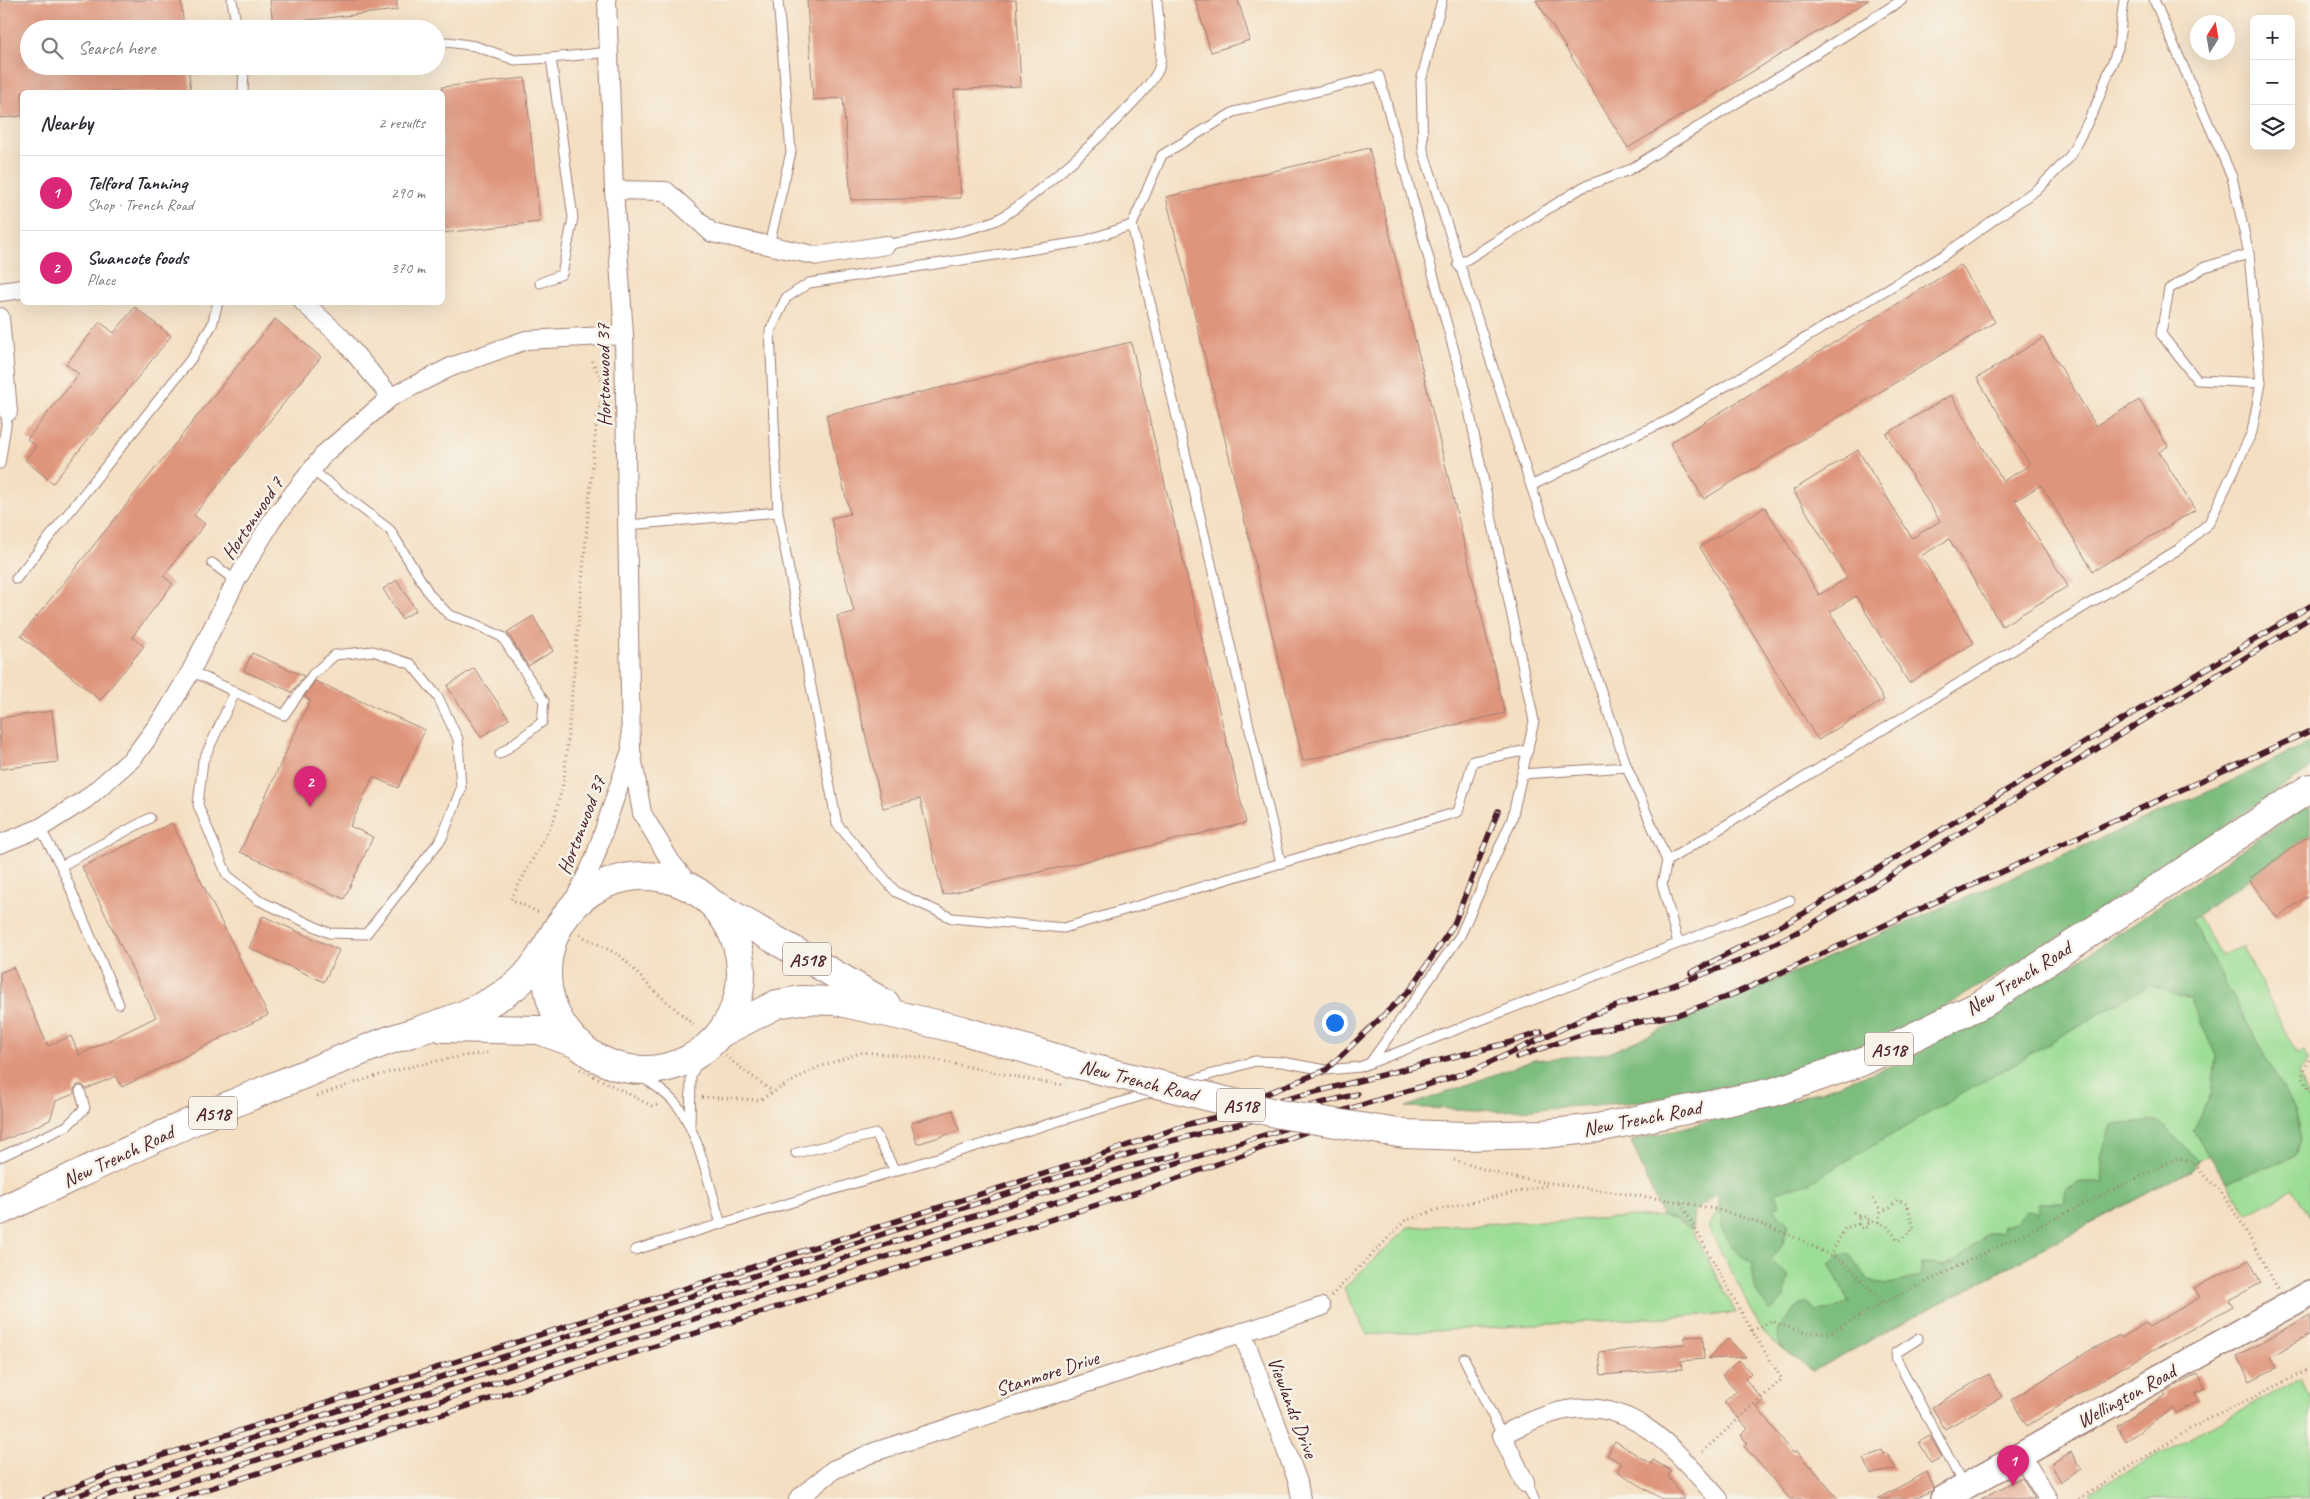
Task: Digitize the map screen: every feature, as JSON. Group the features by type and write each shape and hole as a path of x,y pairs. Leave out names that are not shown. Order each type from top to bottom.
{"highway":[{"name":"New Trench Road","path":"432,1028 539,1030 576,1055 626,1068 646,1070 666,1067 690,1058 711,1041 777,1004 800,1000 836,1001 904,1015 1079,1065 1278,1114 1404,1134 1466,1136 1544,1134 1597,1128 1774,1092 1861,1062 1984,1003 2310,788"},
{"name":"New Trench Road","path":"0,1211 178,1128 297,1077 388,1041 432,1028 479,1008 515,986 535,965 561,921 584,897 599,887 621,879 644,876 667,878 702,896 904,1015"},
{"path":"702,896 724,917 736,941 742,975 733,1012 711,1041"},
{"path":"561,921 549,952 548,987 553,1007 576,1055"}],"street":[{"name":"Hortonwood 37","path":"607,0 611,52 614,190 624,335 631,750 642,813 671,862 702,896"},
{"path":"614,190 666,191 712,232 818,256 886,245"},
{"path":"0,292 20,289"},
{"path":"306,305 340,336 391,397"},
{"path":"0,317 8,412"},
{"name":"Hortonwood 7","path":"0,844 40,828 86,799 133,758 165,715 191,671 236,581 273,519 325,454 391,397 451,367 526,340 624,335"},
{"name":"Hortonwood 37","path":"561,921 594,860 631,750"},
{"name":"Wellington Road","path":"1943,1499 2310,1293"},
{"name":"Stanmore Drive","path":"798,1499 832,1470 874,1452 1320,1307"},
{"name":"Viewlands Drive","path":"1242,1332 1298,1482 1301,1499"},
{"path":"1525,1483 1502,1435 1528,1422 1566,1410 1604,1409 1637,1420 1665,1441 1720,1499"},
{"path":"2021,1455 2048,1499"}],"lane":[{"path":"232,0 235,20"},
{"path":"768,245 791,152 778,0"},
{"path":"886,245 963,230 995,221 1017,209 1086,147 1101,136 1151,82 1159,68 1157,0"},
{"path":"1442,0 1421,81 1423,150 1458,266 1531,486 1627,766 1667,862 1662,884 1678,943"},
{"path":"1458,266 1583,187 1629,170 1902,0"},
{"path":"1531,486 1610,446 1670,420 1944,255 2040,187 2069,158 2095,108 2118,48 2124,0"},
{"path":"1667,862 2179,549 2209,523 2252,432 2262,383 2249,254 2232,177 2154,0"},
{"path":"445,42 475,46 514,60 611,52"},
{"path":"540,282 562,274 573,218 551,58"},
{"path":"243,90 244,75"},
{"path":"1281,863 1132,225 1162,155 1170,150 1234,112 1379,76 1465,391 1534,721 1512,819 1460,936 1370,1063"},
{"path":"1132,225 1081,242 809,283 786,298 770,331 778,512 837,824 896,892 952,918 1064,928 1458,812 1473,760 1528,750"},
{"path":"2249,254 2205,267 2169,289 2162,334 2197,380 2262,383"},
{"path":"16,579 191,359 212,324 217,305"},
{"path":"0,464 8,412"},
{"path":"312,470 390,530 430,595 449,615 475,624 502,637 544,701 542,722 500,754"},
{"path":"628,525 778,512"},
{"path":"212,563 236,581"},
{"path":"191,671 284,715 313,674 335,655 373,651 411,664 438,697 458,739 461,789 442,838 366,934 329,933 258,900 227,875 198,805 203,761 235,692"},
{"path":"1522,774 1627,766"},
{"path":"61,866 150,818"},
{"path":"40,828 61,866 120,1004"},
{"path":"635,1250 1255,1061 1282,1062 1326,1070 1360,1067 1790,900"},
{"path":"690,1126 691,1075 711,1041"},
{"path":"626,1068 655,1084 674,1102 690,1126 721,1224"},
{"path":"0,1157 67,1126 85,1108 80,1091"},
{"path":"796,1153 876,1134 895,1171"},
{"path":"1918,1339 1896,1353 1897,1360 1964,1487"},
{"path":"1464,1358 1502,1435"},
{"path":"1525,1483 1534,1499"}],"path":[{"path":"592,360 605,388 598,416 564,780 554,820 511,899 561,921 621,956 650,986 711,1041 773,1092"},
{"path":"690,1099 707,1097 759,1100 816,1068 863,1052 927,1058 1041,1082"},
{"path":"311,1098 375,1075 452,1057 488,1053"},
{"path":"576,1055 652,1106 674,1102"},
{"path":"2309,1060 2302,1075 2310,1092"},
{"path":"1444,1157 1509,1177 1681,1202 1715,1209 1771,1227 1846,1264 1883,1303"},
{"path":"1752,1331 1771,1321 1805,1333 1830,1334 1883,1303 2178,1158 2193,1162 2206,1178 2219,1189 2242,1224 2287,1306"},
{"path":"1320,1307 1405,1221 1436,1210 1552,1184"},
{"path":"1873,1198 1881,1211 1878,1222"},
{"path":"1868,1222 1878,1222 1887,1226 1898,1241 1914,1228 1907,1204 1897,1200 1890,1208 1881,1211"},
{"path":"1681,1202 1752,1331 1782,1379 1688,1465"},
{"path":"1850,1210 1859,1216 1868,1218 1868,1227 1860,1228 1858,1224 1859,1216"},
{"path":"1830,1256 1844,1228 1858,1224"},
{"path":"2079,1499 2193,1427 2310,1369"}],"green space":[{"path":"2310,742 2310,769 2055,940 1953,1002 1872,1043 1783,1076 1638,1102 1501,1111 1406,1107 1534,1060 1608,1053 2219,787"},
{"path":"2310,803 2310,835 2191,920 2294,1109 2301,1140 2295,1156 2227,1182 2193,1131 2212,1092 2216,1056 2190,999 2149,985 1809,1183 1776,1192 1780,1205 1774,1209 1788,1224 1782,1246 1769,1259 1788,1276 1784,1298 1770,1311 1755,1289 1752,1271 1753,1264 1728,1242 1722,1226 1718,1193 1694,1212 1692,1230 1677,1220 1662,1216 1631,1141 1801,1098 1893,1065 2072,965"},
{"path":"2197,915 2221,956 2243,946 2296,1053 2303,1051 2309,1060 2298,1075 2310,1099 2310,1217 2293,1189 2246,1214 2227,1182 2295,1156 2301,1140 2294,1109 2199,1161 2193,1169 1812,1371 1764,1334 1708,1227 1733,1184"},
{"path":"2158,1121 2199,1161 2193,1169 1812,1371 1780,1346 1777,1332 1795,1308 1807,1303 1816,1311 1833,1309 1849,1302 1829,1263 1839,1255 1849,1254 1869,1280 1884,1285 1920,1277 1922,1264 1933,1263 1942,1266 1956,1261 1987,1234 2002,1231 2003,1225 2015,1222 2026,1211 2039,1213 2037,1203 2064,1203 2066,1188 2081,1182 2104,1182 2101,1157 2111,1125"},
{"path":"1662,1216 1677,1220 1692,1230 1736,1313 1367,1335 1344,1288 1408,1227"},
{"path":"2301,1378 2310,1398 2310,1499 2094,1499 2090,1491"}],"building":[{"path":"0,0 181,0 183,20 20,20 20,75 189,75 191,90 20,90 20,116 0,118"},
{"path":"270,0 397,0 397,10 308,20 272,20"},
{"path":"807,0 1016,0 1021,86 954,90 961,198 851,200 843,98 813,100"},
{"path":"1195,0 1238,0 1250,40 1211,52"},
{"path":"1536,0 1869,0 1628,148"},
{"path":"525,78 540,222 445,233 445,90 442,90 442,87"},
{"path":"1369,148 1505,713 1303,761 1166,197"},
{"path":"1961,265 1995,322 1704,499 1670,443"},
{"path":"135,307 171,336 53,483 25,460 36,446 27,439 79,374 66,364 100,322 114,333"},
{"path":"275,319 321,357 194,515 205,524 163,576 173,584 132,637 144,646 100,700 21,636"},
{"path":"2043,338 2096,426 2139,400 2168,446 2159,452 2195,510 2093,571 2041,485 2015,501 2068,586 2002,626 1949,539 1921,556 1974,643 1909,683 1856,596 1830,612 1884,700 1818,740 1700,547 1765,507 1819,595 1847,578 1793,490 1858,450 1912,538 1940,521 1886,434 1951,395 2003,481 2030,465 1977,378"},
{"path":"1131,342 1246,823 943,895 920,799 883,808 837,616 854,612 831,518 850,514 826,415"},
{"path":"397,580 416,610 402,619 383,589"},
{"path":"533,616 553,651 528,666 507,632"},
{"path":"252,653 304,676 292,692 244,671"},
{"path":"474,668 509,719 481,737 447,686"},
{"path":"315,681 425,730 398,788 373,777 350,826 373,837 344,899 240,852 310,700 304,697"},
{"path":"52,711 58,762 0,769 0,718"},
{"path":"172,823 268,1015 122,1087 116,1076 86,1089 82,1085 78,1085 74,1089 74,1094 56,1101 50,1120 0,1142 0,973 13,967 48,1046 71,1036 79,1055 156,1017 82,867"},
{"path":"2310,835 2310,894 2277,918 2249,879"},
{"path":"263,916 339,950 324,982 249,948"},
{"path":"953,1110 959,1131 917,1144 911,1123"},
{"path":"2249,1260 2261,1283 2229,1300 2233,1306 2116,1371 2027,1426 2011,1400 2089,1351 2120,1335 2121,1338 2146,1323 2149,1327 2200,1297 2194,1288"},
{"path":"2310,1315 2310,1334 2270,1357 2276,1368 2250,1381 2237,1356"},
{"path":"1703,1336 1704,1359 1681,1361 1682,1369 1601,1375 1599,1352 1685,1344 1685,1337"},
{"path":"1728,1339 1746,1357 1708,1359"},
{"path":"1739,1360 1751,1373 1745,1379 1764,1401 1757,1407 1793,1453 1797,1451 1838,1499 1790,1499 1744,1446 1747,1443 1741,1435 1748,1429 1724,1402 1737,1391 1722,1375"},
{"path":"1989,1374 2002,1397 1945,1429 1932,1407"},
{"path":"2198,1374 2205,1388 2195,1393 2199,1401 2176,1413 2173,1408 2126,1441 2117,1426 2166,1395 2164,1392"},
{"path":"1930,1436 1942,1457 1931,1463 1919,1442"},
{"path":"1615,1441 1651,1464 1653,1460 1671,1471 1668,1476 1684,1499 1662,1499 1617,1471 1622,1464 1607,1455"},
{"path":"1882,1450 1884,1454 1887,1453 1896,1469 1871,1474 1864,1459"},
{"path":"2071,1452 2081,1469 2061,1482 2051,1464"},
{"path":"1927,1472 1934,1489 1931,1491 1912,1499 1877,1499"},
{"path":"2022,1477 2035,1499 1981,1499"}],"railway":[{"path":"1691,973 1801,915 2310,606"},
{"path":"136,1499 1245,1141 1472,1071 1589,1016 1742,960 1807,927 2310,618"},
{"path":"1517,1057 1589,1032 1680,1014 1734,994 2310,731"},
{"path":"1231,1108 1326,1070 1410,990 1454,924 1498,811"},
{"path":"45,1499 120,1469 1059,1169 1189,1124 1508,1043 1541,1032"},
{"path":"70,1499 92,1490 1167,1142 1357,1094"},
{"path":"177,1499 1153,1187 1345,1118"},
{"path":"97,1499 1123,1168 1179,1155"}],"place":[{"name":"Swancote foods","path":"310,807"},
{"name":"Telford Tanning","path":"2013,1486"}]}
